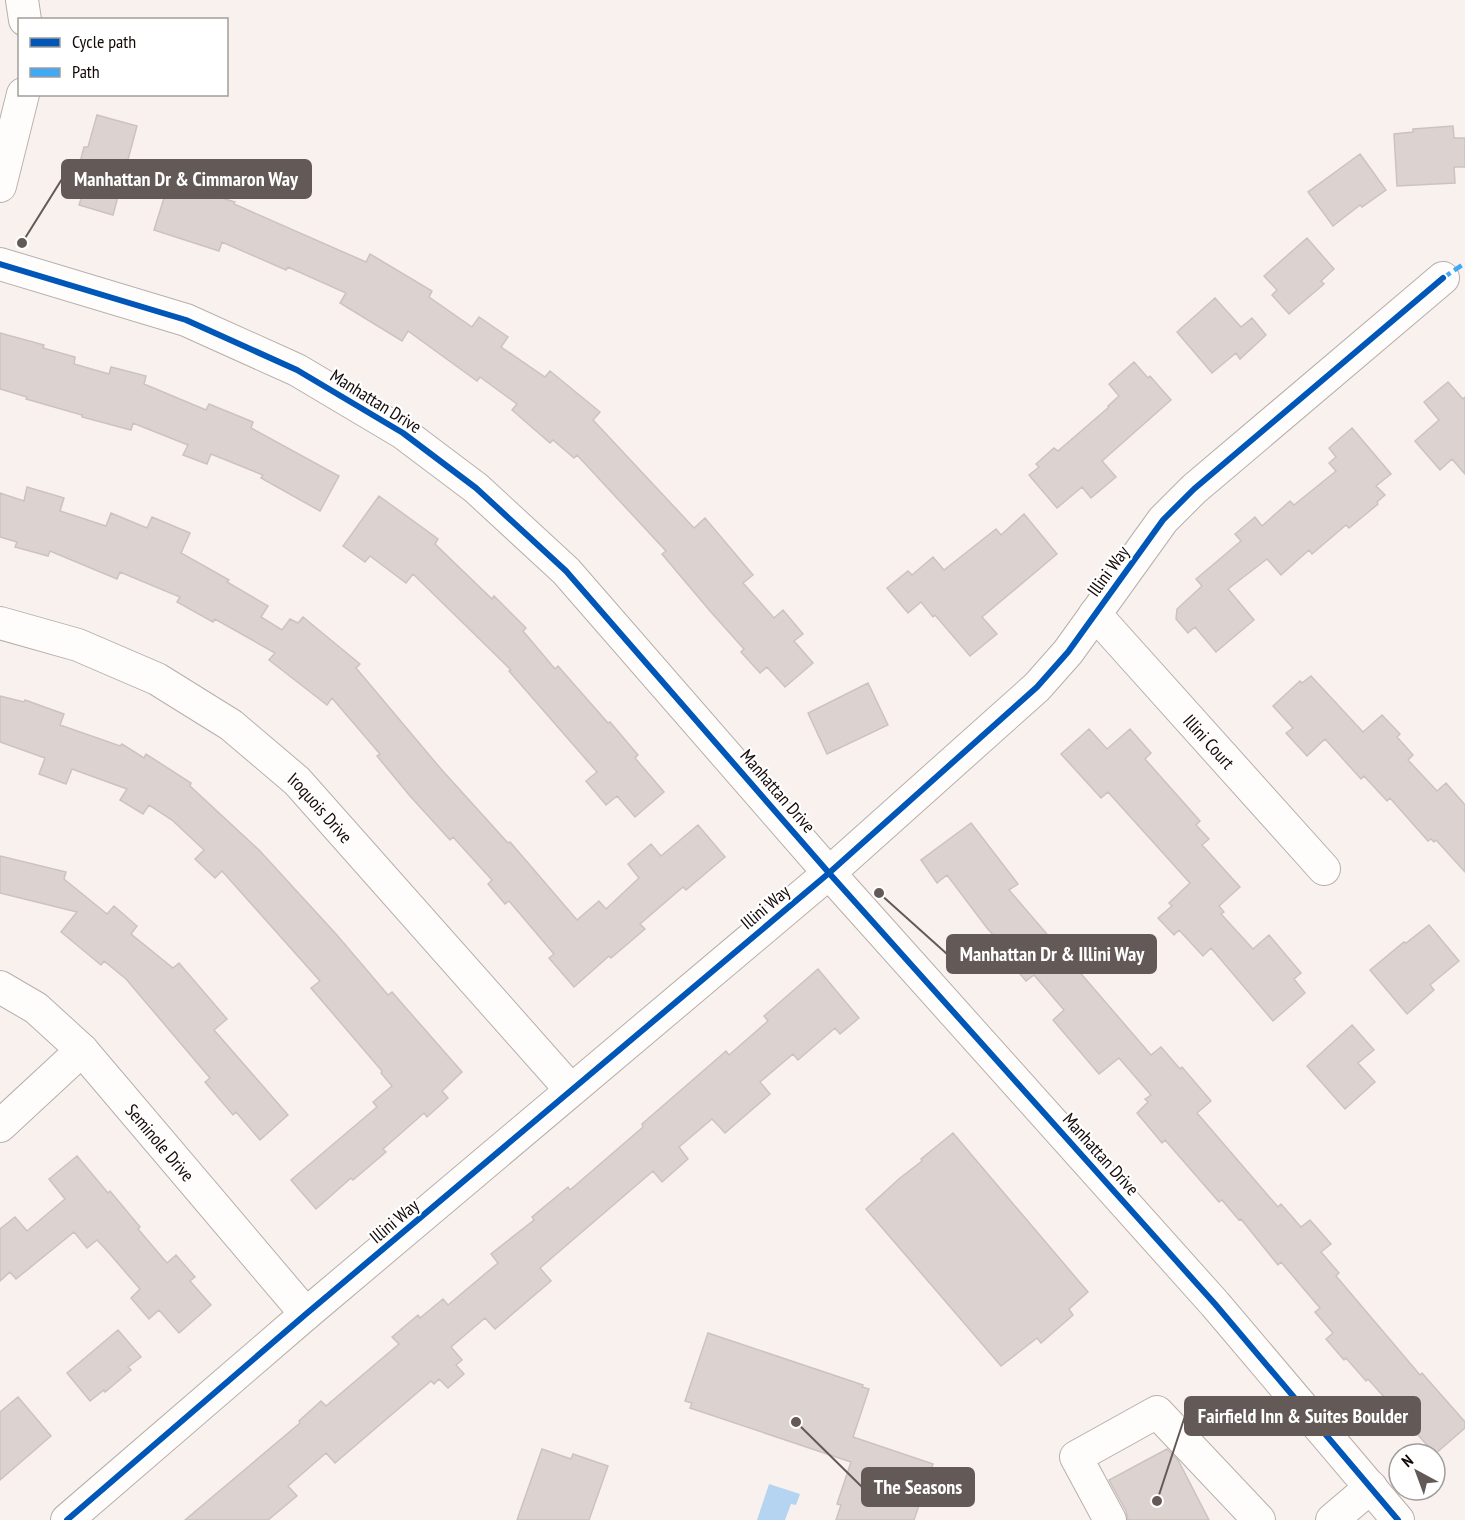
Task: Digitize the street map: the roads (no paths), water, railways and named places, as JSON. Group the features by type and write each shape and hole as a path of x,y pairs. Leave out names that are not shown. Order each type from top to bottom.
{"street":[{"path":"22,0 25,18"},
{"path":"0,186 22,96"},
{"name":"Manhattan Drive","path":"0,264 186,320 297,370 403,433 476,488 566,571 829,873 1215,1304 1398,1520"},
{"name":"Illini Way","path":"67,1520 306,1314 829,873 1036,687 1068,652 1163,520 1194,489 1443,278"},
{"name":"Illini Court","path":"1095,614 1324,869"},
{"name":"Iroquois Drive","path":"0,623 78,645 157,679 231,725 297,781 571,1090"},
{"name":"Seminole Drive","path":"0,987 36,1008 82,1050 306,1314"},
{"path":"0,1126 82,1050"},
{"path":"1110,1520 1076,1457 1157,1412 1259,1520"},
{"path":"1332,1520 1371,1487"}],"water":[{"path":"769,1484 800,1494 796,1505 791,1504 785,1520 757,1520"}],"place":[{"name":"Manhattan Dr & Cimmaron Way","path":"22,243"},
{"name":"Manhattan Dr & Illini Way","path":"879,893"},
{"name":"The Seasons","path":"796,1422"},
{"name":"Fairfield Inn & Suites Boulder","path":"1157,1501"}]}
